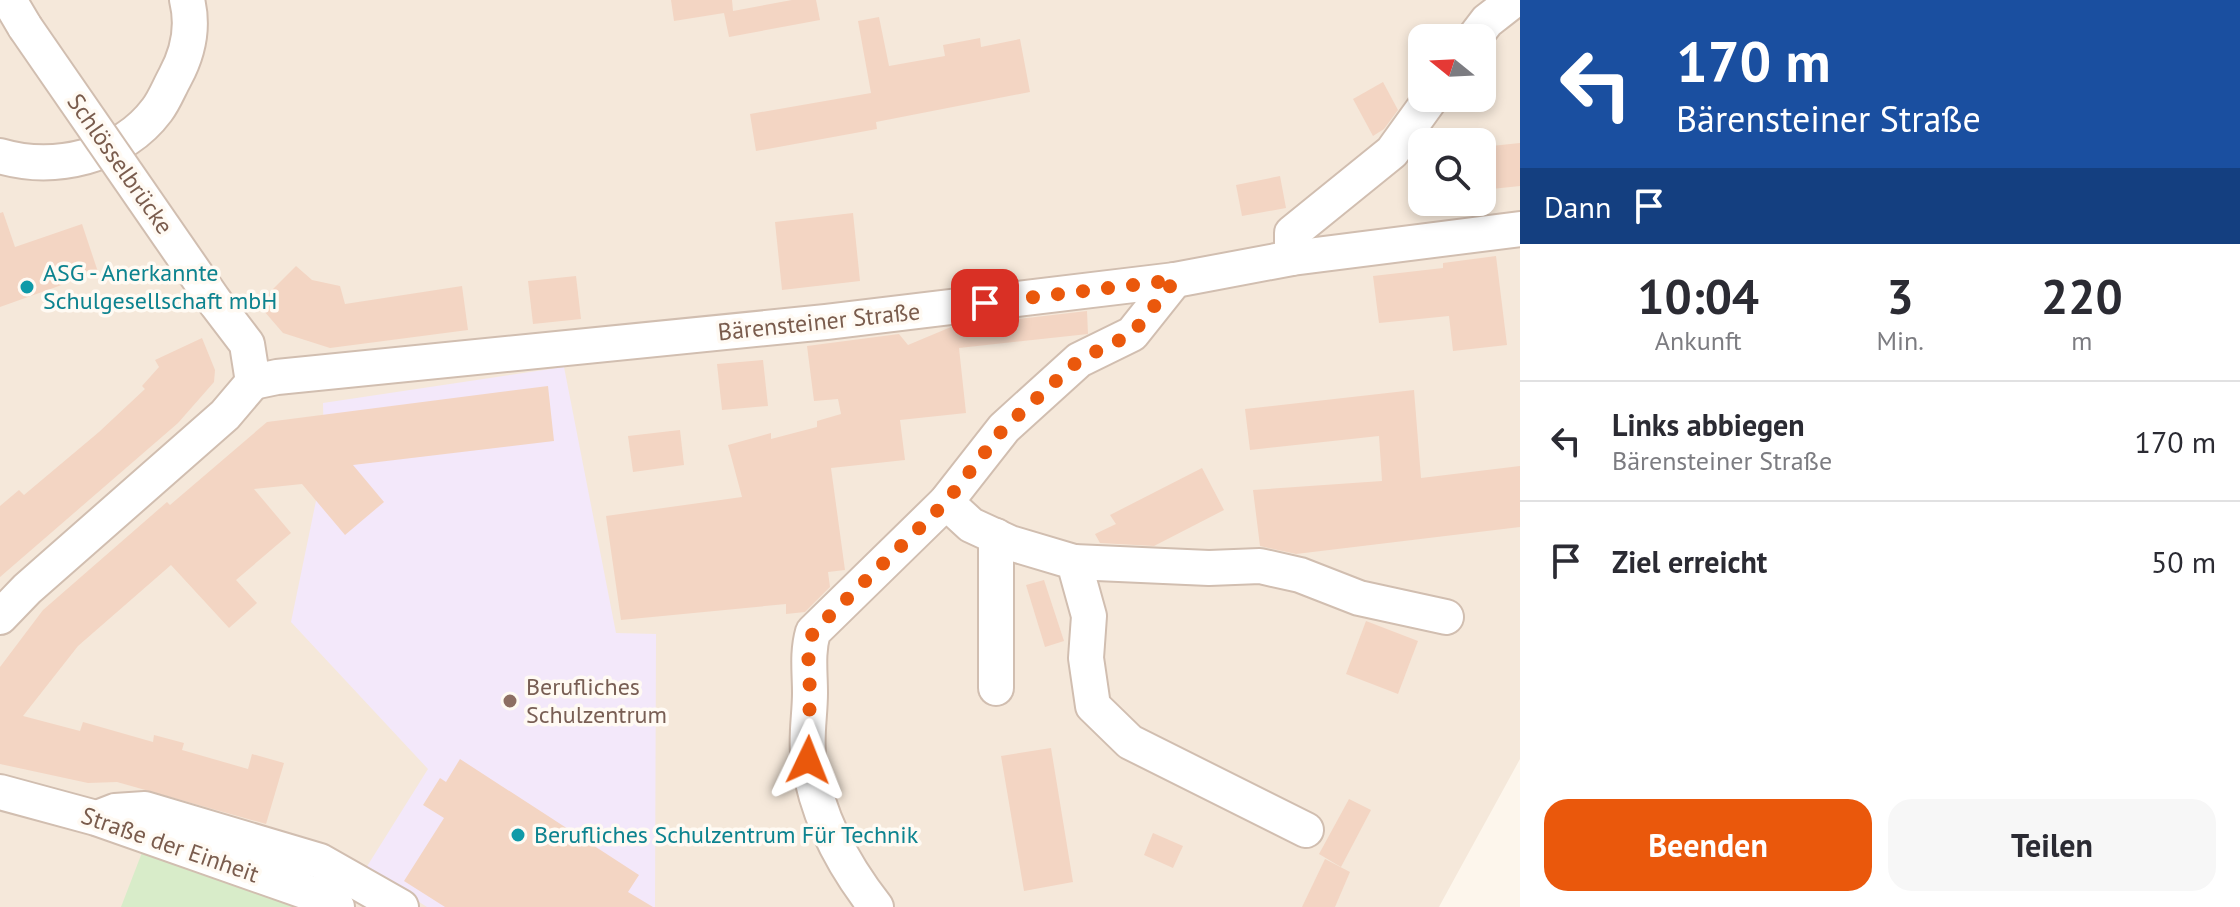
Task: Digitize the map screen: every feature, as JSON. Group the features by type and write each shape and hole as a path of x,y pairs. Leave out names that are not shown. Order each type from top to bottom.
{"street":[{"path":"0,156 35,163 81,159 128,138 157,110 186,56 190,32 187,0"},
{"path":"1485,24 1514,0"},
{"name":"Schlösselbrücke","path":"17,13 247,344 253,382"},
{"path":"1292,258 1292,233 1392,152 1421,112"},
{"name":"Bärensteiner Straße","path":"253,382 277,377 826,322 1175,280 1292,258 1520,229"},
{"path":"876,907 857,883 823,819 808,760 808,649 813,632 946,502 1004,428 1079,360 1132,334 1175,280"},
{"path":"0,617 27,589 225,415 253,382"},
{"path":"946,502 971,525 1074,562 1209,568 1260,566 1300,575 1359,598 1446,617"},
{"path":"996,536 996,688"},
{"path":"1074,562 1089,616 1086,658 1093,706 1130,742 1306,830"},
{"name":"Straße der Einheit","path":"0,792 96,818 307,892 337,907"},
{"path":"96,818 115,811 145,809 320,861 401,907"}],"shaded area":[{"path":"0,0 1520,0 1520,759 1439,907 0,907"},
{"name":"Berufliches Schulzentrum","path":"564,367 616,633 656,634 655,907 427,907 366,868 428,769 291,622 317,496 325,492 323,403"}],"green space":[{"path":"148,837 337,907 121,907"}],"building":[{"path":"671,0 732,0 733,11 792,0 816,0 820,20 729,37 724,13 674,21"},
{"path":"879,17 889,66 945,56 943,45 980,38 981,47 1020,39 1030,92 876,122 877,129 756,151 750,114 871,93 858,21"},
{"path":"1383,82 1398,110 1384,129 1373,136 1353,99"},
{"path":"1520,143 1520,186 1496,189 1496,146"},
{"path":"1280,176 1286,208 1242,216 1236,185"},
{"name":"ASG - Anerkannte Schulgesellschaft mbH","path":"3,212 15,247 82,224 98,272 0,307 0,213"},
{"path":"853,213 860,281 782,290 775,222"},
{"path":"1496,256 1507,345 1453,351 1449,316 1379,323 1373,276 1443,268 1443,263"},
{"path":"296,266 312,280 340,286 345,304 462,286 468,330 330,348 283,333 258,304"},
{"path":"576,276 581,319 533,324 528,281"},
{"path":"1087,311 1088,334 959,348 966,413 900,420 905,460 831,468 845,570 828,572 830,587 805,612 786,614 786,604 621,620 606,516 742,497 728,445 771,433 771,439 817,427 817,421 841,414 838,399 814,401 807,346 899,334 908,345 951,327"},
{"path":"202,338 215,370 214,382 178,423 0,577 0,506 19,490 24,495 145,389 142,386 159,367 155,360"},
{"path":"763,360 768,406 722,410 717,364"},
{"path":"548,386 554,441 353,465 384,502 345,535 302,484 254,489 291,533 236,580 257,603 229,628 171,565 78,646 23,716 80,731 83,722 153,742 154,735 184,743 182,750 248,769 252,754 284,763 266,824 117,782 88,783 0,764 0,667 43,610 167,502 170,505 267,422"},
{"path":"1414,390 1421,478 1520,466 1520,527 1296,554 1260,546 1253,490 1382,481 1379,436 1250,450 1245,409"},
{"path":"680,430 684,465 633,472 628,436"},
{"path":"1202,468 1224,510 1154,546 1100,543 1095,534 1116,524 1110,515"},
{"path":"1044,580 1064,641 1045,647 1026,585"},
{"path":"1366,621 1418,641 1398,694 1346,674"},
{"path":"1051,748 1073,882 1024,891 1001,756"},
{"name":"Berufliches Schulzentrum Für Technik","path":"460,759 639,875 628,892 653,907 445,907 404,881 444,818 423,805 440,778 446,782"},
{"path":"1349,799 1371,810 1341,867 1319,854"},
{"path":"1153,833 1183,846 1173,868 1144,855"},
{"path":"1325,859 1350,872 1335,907 1302,907"}],"place":[{"name":"ASG - Anerkannte Schulgesellschaft mbH","path":"27,287"},
{"name":"Berufliches Schulzentrum","path":"510,701"},
{"name":"Berufliches Schulzentrum Für Technik","path":"518,835"}],"route":[{"path":"808,760 808,649 813,632 946,502 1004,428 1079,360 1132,334 1175,280 985,303"}]}
